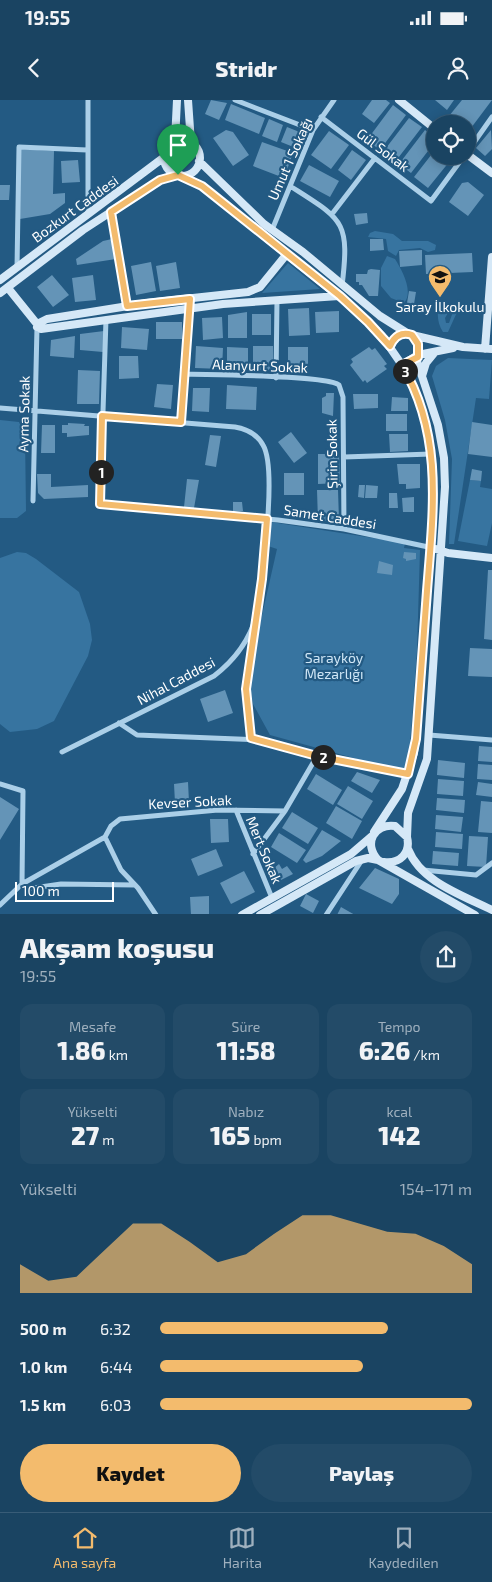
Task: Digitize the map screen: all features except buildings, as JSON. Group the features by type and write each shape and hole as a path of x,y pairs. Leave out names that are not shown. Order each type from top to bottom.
{"street":[{"path":"88,100 88,215"},
{"path":"175,141 177,100"},
{"path":"188,100 192,142 197,149 199,161 227,190 272,230 380,316 409,334 418,344 417,357 436,418 444,458 445,487 436,549 416,739 408,774 373,834 371,849 381,861 475,914"},
{"path":"235,100 250,103 313,130"},
{"name":"Umut 1 Sokağı","path":"272,230 313,130 334,100"},
{"path":"399,100 426,122"},
{"name":"Gül Sokak","path":"321,117 431,201 457,165"},
{"path":"476,141 492,117"},
{"path":"192,142 175,141 167,147 163,158 167,169 202,186 286,255 340,296 368,322 390,346 402,365 423,410 431,454 436,549 429,735 425,767 408,813 408,849 421,870 492,910"},
{"path":"17,268 19,147 87,150"},
{"name":"Bozkurt Caddesi","path":"0,280 163,158"},
{"path":"332,214 375,158"},
{"path":"476,160 492,173"},
{"path":"180,175 194,171 199,161"},
{"name":"Bozkurt Caddesi","path":"0,293 83,230 160,180 180,175"},
{"path":"290,186 332,214 339,222 345,235 346,258 342,286"},
{"path":"111,212 127,306"},
{"path":"37,327 39,323 47,319 127,306 254,290 273,273 286,255"},
{"path":"390,346 398,335 409,334 463,347 489,349 492,257"},
{"path":"8,288 37,327 45,329 189,308 340,296"},
{"path":"181,422 190,299"},
{"path":"276,378 278,300"},
{"path":"102,416 106,319"},
{"name":"Ayma Sokak","path":"33,501 37,327"},
{"path":"402,365 417,357 437,351 463,347"},
{"path":"422,376 426,363 437,351"},
{"name":"Alanyurt Sokak","path":"184,374 335,382"},
{"name":"Şirin Sokak","path":"335,382 339,385 343,397 344,529"},
{"name":"Nihal Caddesi","path":"0,408 181,422 245,429 263,444 269,461 262,579 254,624 242,648 214,676 62,752"},
{"name":"Samet Caddesi","path":"102,416 100,504 267,519 344,529 436,549"},
{"path":"344,458 431,454"},
{"path":"436,549 492,558"},
{"path":"251,738 246,689 254,624"},
{"path":"119,724 136,735 251,738 317,756 408,774"},
{"path":"429,735 492,740"},
{"path":"253,854 285,811 317,756"},
{"path":"0,784 23,791 22,884 27,889 61,884 135,885"},
{"name":"Kevser Sokak","path":"0,905 22,884 105,837 111,826 120,819 218,810 285,811"},
{"name":"Mert Sokak","path":"236,810 272,898"},
{"path":"242,914 351,854 384,826 395,826 407,837"},
{"path":"105,837 121,870 135,885 156,914"},
{"path":"260,914 362,860 396,862 402,859 408,849"},
{"path":"326,914 362,860"},
{"path":"421,870 476,876 492,863"}],"green space":[{"path":"375,231 393,234 402,241 428,241 436,245 435,250 428,252 420,248 399,250 396,256 388,251 386,239 368,237 370,233"},
{"path":"387,256 395,259 406,281 408,293 404,303 391,298 381,286 381,268"},
{"path":"288,263 320,289 262,293"},
{"path":"441,301 448,313 445,318 446,323 449,323 454,309 458,310 448,332 443,332 438,321 438,309"},
{"path":"448,358 492,360 489,399 476,398 454,544 449,544 452,459 445,420 432,376 436,366"},
{"path":"0,420 19,422 25,435 26,511 17,518 0,518"},
{"path":"470,480 481,481 480,487 492,489 492,523 487,546 458,541"},
{"name":"Sarayköy Mezarlığı","path":"271,522 405,543 404,548 420,550 417,651 408,773 270,735 253,704 248,677 277,549 268,546"},
{"path":"17,552 26,553 36,559 79,592 90,624 92,640 88,656 54,721 37,729 10,732 0,724 0,558"}],"place":[{"name":"Saray İlkokulu","path":"440,298"}],"route":[{"path":"178,175 202,186 286,255 340,296 390,346 395,338 402,333 412,335 418,344 418,357 402,365 420,401 426,423 432,459 434,505 416,739 408,774 317,756 251,738 246,704 246,689 262,579 267,519 100,504 102,416 181,422 190,299 127,306 111,212 160,180 178,175"}]}
